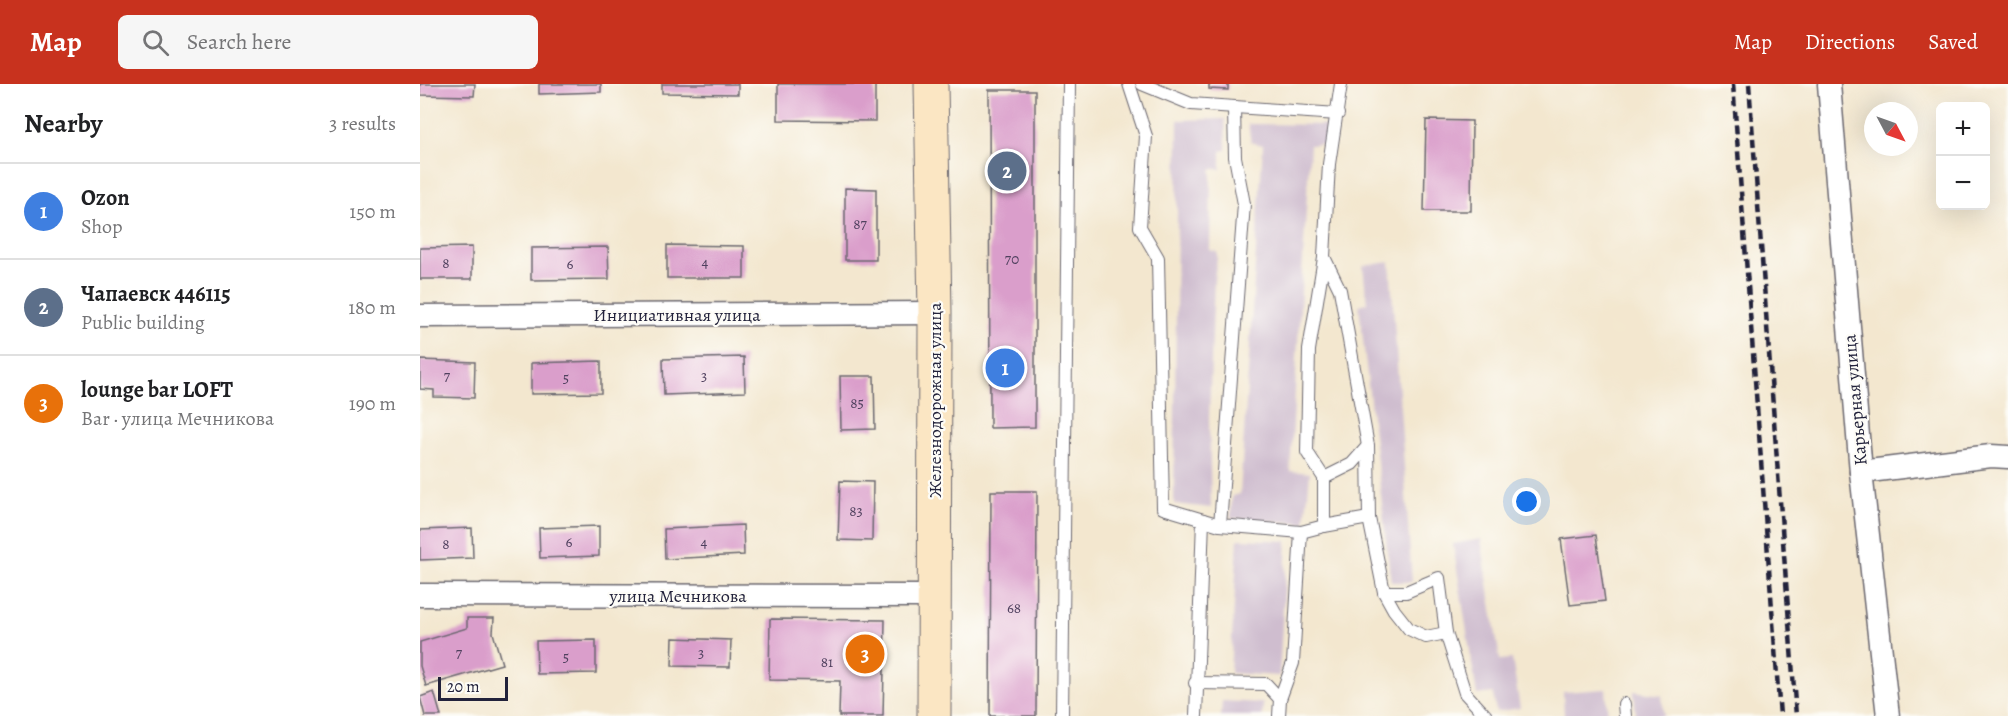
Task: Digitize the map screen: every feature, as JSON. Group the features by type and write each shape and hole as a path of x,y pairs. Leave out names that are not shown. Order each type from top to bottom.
{"main road":[{"name":"Железнодорожная улица","path":"931,84 935,313 934,716"}],"street":[{"name":"Карьерная улица","path":"1829,84 1861,472 1888,716"},
{"name":"Инициативная улица","path":"420,316 935,313"},
{"path":"1861,472 1991,456 2008,457"},
{"name":"улица Мечникова","path":"420,595 935,596"}],"lane":[{"path":"1062,716 1069,84"},
{"path":"1129,84 1146,136 1140,227 1158,258 1163,508 1220,525 1301,532 1369,518"},
{"path":"1142,84 1191,105 1338,114"},
{"path":"1324,526 1324,478 1307,452 1309,350 1324,257 1329,164 1341,84"},
{"path":"1220,525 1244,204 1235,156 1234,108"},
{"path":"1324,257 1340,290 1368,446 1369,518 1384,592 1409,629 1426,637 1446,633"},
{"path":"1324,478 1352,464 1368,446"},
{"path":"1196,716 1195,683 1203,520"},
{"path":"1279,716 1280,699 1293,663 1301,532"},
{"path":"1384,592 1407,592 1439,578 1446,633 1465,693 1486,716"},
{"path":"1195,683 1266,684 1280,699"}],"shaded area":[{"path":"1225,119 1226,150 1221,151 1221,169 1211,169 1210,250 1217,252 1217,258 1214,279 1209,418 1211,508 1174,504 1178,120"},
{"path":"1248,124 1325,125 1325,144 1310,145 1290,471 1310,473 1305,523 1231,518 1232,496 1240,494 1263,145 1251,142"},
{"path":"1390,262 1412,582 1391,582 1359,305 1367,303 1363,266"},
{"path":"1238,539 1287,541 1279,676 1230,673"},
{"path":"1481,539 1500,660 1512,659 1520,708 1496,712 1493,693 1477,695 1453,544"},
{"path":"1606,689 1608,716 1564,716 1563,692"},
{"path":"1634,691 1662,695 1664,716 1636,716"},
{"path":"1222,701 1263,703 1262,716 1221,716"}],"building":[{"path":"420,84 475,84 474,96 420,95"},
{"path":"539,84 601,84 601,92 539,94"},
{"path":"662,84 738,84 738,94 662,93"},
{"path":"778,84 875,84 875,121 778,120"},
{"path":"1209,84 1228,84 1228,90 1209,89"},
{"path":"989,90 1035,90 1035,427 990,428"},
{"path":"1426,120 1472,121 1471,211 1424,211"},
{"path":"845,188 876,189 876,260 845,260"},
{"path":"667,245 744,246 744,278 667,278"},
{"path":"472,247 472,279 420,279 420,248"},
{"path":"608,247 609,279 531,280 531,248"},
{"path":"744,357 745,392 664,395 663,359"},
{"path":"420,360 475,362 474,398 434,397 434,390 420,389"},
{"path":"601,361 601,393 531,394 531,363"},
{"path":"840,376 874,376 875,429 841,430"},
{"path":"840,481 873,482 872,541 838,540"},
{"path":"991,491 1037,491 1036,716 990,716"},
{"path":"743,525 744,555 665,559 664,529"},
{"path":"599,526 599,556 540,558 539,528"},
{"path":"472,528 473,558 420,560 420,530"},
{"path":"1596,535 1605,601 1570,605 1561,539"},
{"path":"467,618 494,618 493,633 502,664 426,686 420,666 420,642 467,628"},
{"path":"770,619 885,620 883,716 839,716 840,681 769,680"},
{"path":"673,638 731,640 730,667 672,666"},
{"path":"596,640 596,673 537,674 536,641"},
{"path":"434,692 441,716 425,716 420,697"}],"railway":[{"path":"1733,84 1780,716"},
{"path":"1749,84 1796,716"}],"place":[{"name":"Чапаевск 446115","path":"1007,171"},
{"name":"Ozon","path":"1005,368"},
{"name":"lounge bar LOFT","path":"865,654"}]}
